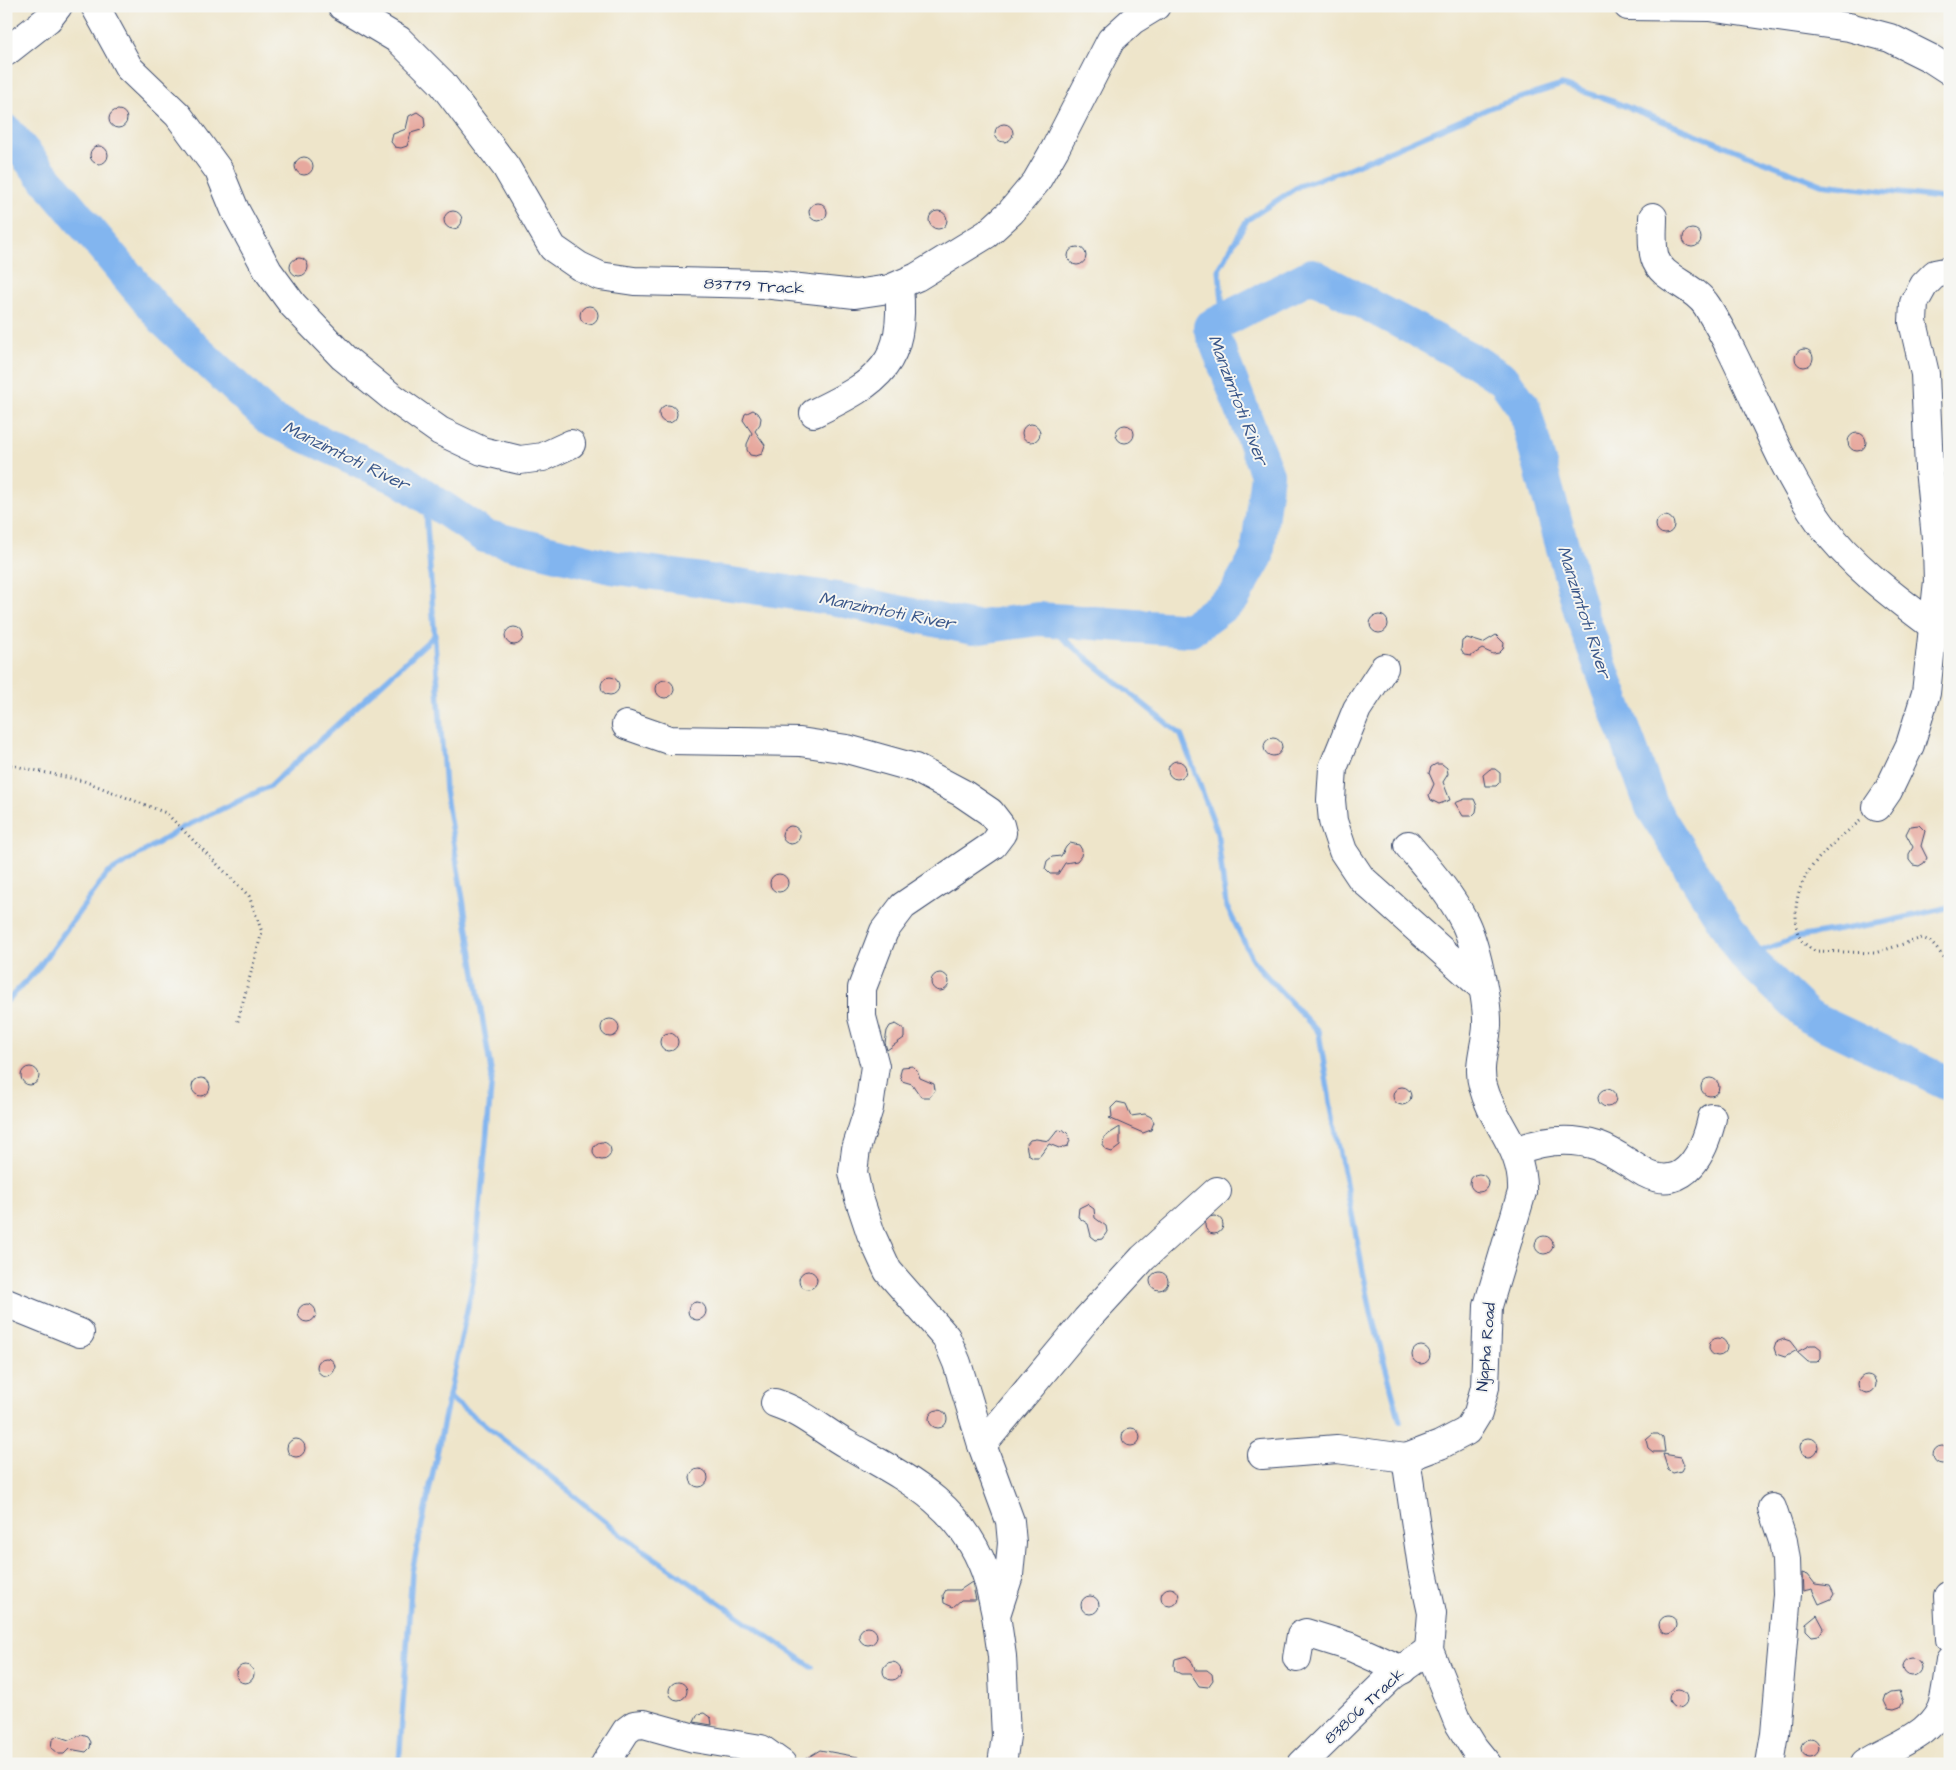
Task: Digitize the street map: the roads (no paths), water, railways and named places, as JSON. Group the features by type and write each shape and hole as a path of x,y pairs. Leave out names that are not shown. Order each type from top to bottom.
{"street":[{"path":"6,52 48,19 58,6"},
{"path":"96,6 130,68 178,115 219,171 235,210 268,270 293,305 343,357 392,397 440,431 482,451 520,460 543,457 570,444"},
{"name":"83779 Track","path":"342,6 399,40 442,83 506,167 553,248 579,266 600,276 634,281 763,284 855,294 899,286 947,260 979,239 1010,212 1036,182 1111,40 1133,20 1156,6"},
{"path":"1628,6 1709,7 1849,27 1890,38 1930,58 1950,71"},
{"path":"1653,217 1652,248 1656,261 1670,277 1695,292 1705,304 1728,343 1801,493 1822,525 1848,556 1873,579 1933,626"},
{"path":"1877,807 1899,770 1923,710 1938,581 1936,532 1929,469 1925,374 1913,322 1914,303 1924,285 1935,274 1950,271"},
{"path":"814,413 859,390 875,378 887,363 897,344 901,316 899,286"},
{"path":"1384,668 1356,709 1333,768 1331,800 1333,821 1343,851 1361,878 1482,987"},
{"path":"626,725 669,740 800,742 847,749 915,768 969,797 990,812 1000,825 1002,833 993,845 903,906 884,931 862,988 862,1017 875,1066 869,1108 856,1149 853,1172 863,1210 888,1271 946,1337 957,1363 982,1445 1010,1521 1012,1542 1009,1575 996,1615"},
{"name":"Njapha Road","path":"1406,1458 1440,1445 1467,1431 1478,1413 1485,1387 1488,1306 1522,1192 1523,1174 1516,1151 1483,1088 1480,1073 1487,1026 1482,987 1463,919 1408,845"},
{"path":"1516,1151 1541,1142 1560,1140 1579,1142 1599,1146 1646,1173 1664,1179 1672,1178 1682,1173 1697,1158 1707,1142 1712,1118"},
{"path":"982,1445 1036,1377 1143,1258 1217,1191"},
{"path":"6,1303 80,1333"},
{"path":"775,1403 791,1408 847,1445 881,1462 938,1500 956,1518 974,1546 985,1571 996,1615 1002,1656 1006,1736 1002,1764"},
{"path":"1262,1455 1337,1449 1406,1458 1422,1567 1432,1613 1429,1650 1458,1722 1474,1748 1487,1764"},
{"path":"1770,1764 1776,1734 1787,1594 1786,1560 1783,1541 1772,1508"},
{"path":"1948,1596 1950,1639"},
{"path":"1297,1658 1298,1640 1301,1635 1306,1633 1351,1647 1402,1670"},
{"name":"83806 Track","path":"1302,1764 1402,1670 1429,1650"},
{"path":"1865,1764 1882,1752 1913,1739 1932,1722 1944,1701 1950,1660"},
{"path":"605,1764 626,1731 634,1725 644,1724 694,1738 761,1749 782,1764"}],"waterway":[{"path":"1224,320 1219,269 1247,220 1299,186 1347,169 1492,107 1562,85 1612,101 1821,184 1950,199"},
{"name":"Manzimtoti River","path":"6,131 166,322 271,420 402,480 484,536 611,567 837,599 973,628 1039,619 1190,630 1233,598 1257,556 1267,474 1210,327 1312,275 1476,362 1504,380 1524,408 1581,613 1652,807 1746,957 1809,1017 1950,1084"},
{"path":"399,1764 412,1572 473,1282 492,1077 445,790 425,496"},
{"path":"1039,619 1181,735 1217,831 1226,905 1254,962 1319,1033 1330,1102 1371,1312 1400,1421"},
{"path":"6,1002 36,971 107,874 182,828 270,786 435,635"},
{"path":"1746,957 1798,937 1885,922 1950,907"},
{"path":"449,1397 527,1457 623,1536 812,1667"}]}
